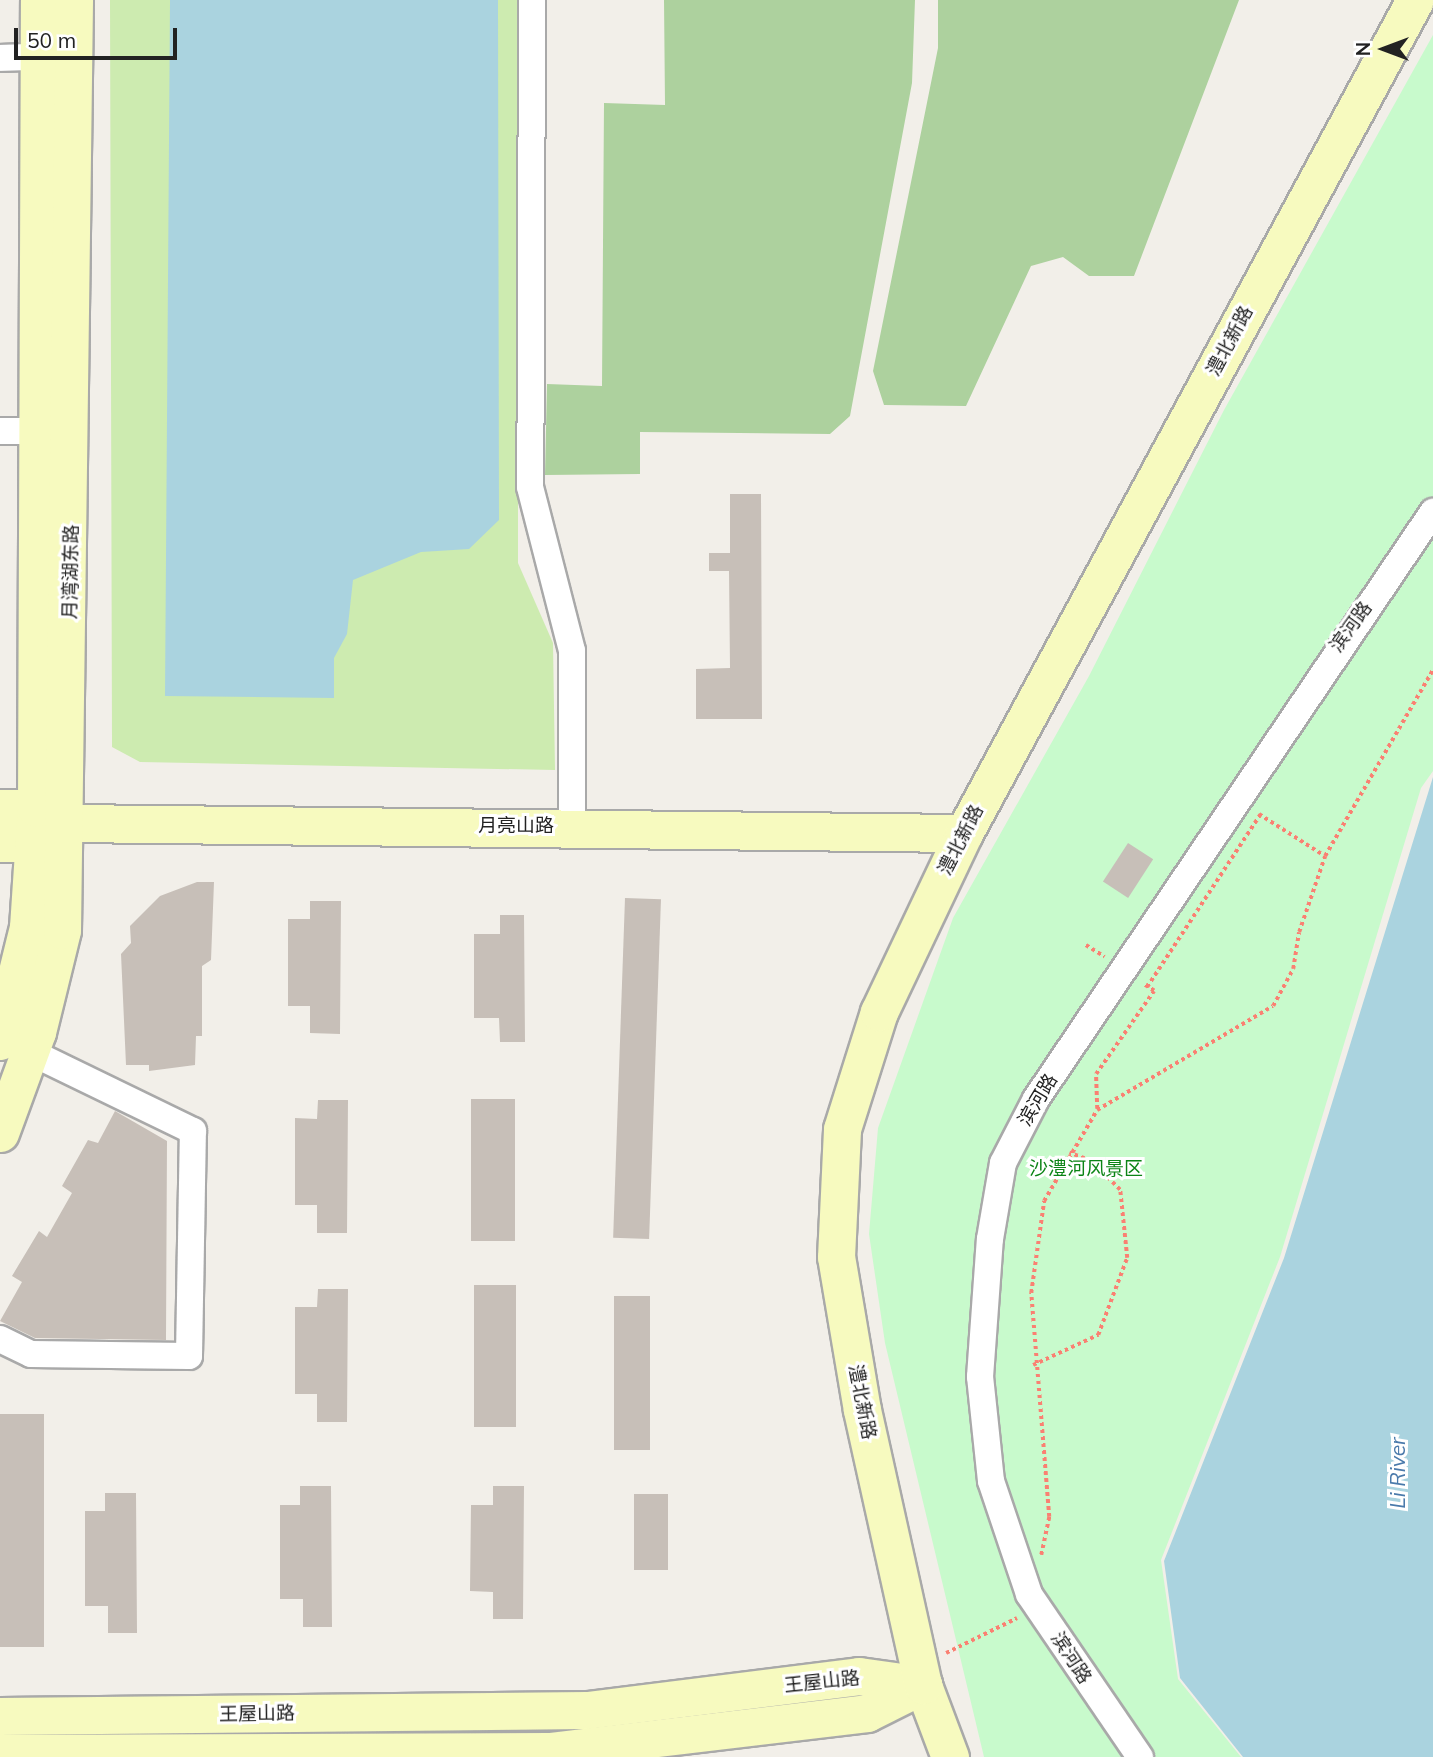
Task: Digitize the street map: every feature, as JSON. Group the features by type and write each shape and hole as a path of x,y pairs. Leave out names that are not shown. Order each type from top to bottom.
{"street":[{"name":"月湾湖东路","path":"0,1133 15,1047 62,930 34,829 39,0"},
{"name":"月湾湖东路","path":"34,829 74,0"},
{"path":"532,0 530,487 572,651 572,826"},
{"name":"澧北新路","path":"950,1757 921,1676 836,1257 842,1129 879,1012 964,833 1415,0"},
{"path":"0,58 38,57"},
{"path":"0,432 37,432"},
{"name":"滨河路","path":"1140,1757 1034,1600 991,1481 980,1377 1003,1163 1036,1099 1433,512"},
{"name":"月亮山路","path":"0,808 34,829 572,826 964,833"},
{"path":"0,1339 31,1354 189,1356 192,1130 15,1047"},
{"name":"王屋山路","path":"0,1716 587,1710 859,1676 921,1676"},
{"name":"王屋山路","path":"0,1753 588,1752 867,1713 921,1676"},
{"path":"549,1754 550,1710"},
{"path":"587,1710 588,1752"}],"path":[{"path":"921,1676 1034,1600 1049,1517 1033,1365 1031,1293 1044,1201 1068,1153 1097,1110 1273,1006 1293,969 1298,932 1325,856 1433,670"},
{"path":"1236,800 1325,856"},
{"path":"1147,987 1260,815"},
{"path":"1033,1365 1098,1335 1116,1300 1130,1242 1120,1190 1091,1161 1068,1153"}],"green space":[{"path":"110,0 518,0 518,563 553,643 555,770 140,762 112,747"},
{"path":"664,0 915,0 912,83 850,416 830,434 640,432 640,474 545,475 547,384 602,386 604,103 665,105"},
{"path":"938,0 1239,0 1134,276 1089,276 1063,257 1031,266 966,406 884,405 873,371 938,48"},
{"name":"沙澧河风景区","path":"1433,35 1433,771 1421,788 1280,1257 1161,1560 1178,1679 1241,1757 984,1757 885,1343 869,1234 878,1128 953,918 1089,676 1224,410"}],"water":[{"path":"170,0 498,0 499,520 469,549 421,552 353,580 347,634 334,658 334,698 165,696"},
{"name":"Li River","path":"1433,777 1433,1757 1243,1757 1180,1678 1164,1561 1284,1258"}],"building":[{"path":"730,494 761,494 762,719 696,719 696,669 730,668 729,571 709,571 709,553 730,553"},
{"path":"1128,843 1153,859 1128,898 1103,882"},
{"path":"197,882 214,882 211,960 202,966 202,1036 196,1036 195,1065 149,1071 149,1065 126,1065 121,954 131,943 130,926 160,896"},
{"path":"625,898 661,899 649,1239 613,1238"},
{"path":"310,901 341,901 340,1034 310,1033 310,1006 288,1006 288,919 310,919"},
{"path":"500,915 524,915 525,1042 500,1042 499,1018 474,1018 474,934 500,934"},
{"path":"471,1099 515,1099 515,1241 471,1241"},
{"path":"318,1100 348,1100 347,1233 317,1233 317,1205 295,1205 295,1118 317,1119"},
{"path":"115,1111 167,1141 166,1340 35,1338 0,1321 22,1282 12,1276 39,1231 47,1237 72,1193 62,1186 88,1140 98,1143"},
{"path":"474,1285 516,1285 516,1427 474,1427"},
{"path":"318,1289 348,1289 347,1422 317,1422 317,1394 295,1394 295,1307 317,1307"},
{"path":"614,1296 650,1296 650,1450 614,1450"},
{"path":"0,1414 44,1414 44,1647 0,1647"},
{"path":"300,1486 331,1486 332,1627 303,1627 303,1599 280,1599 280,1505 300,1505"},
{"path":"493,1486 524,1486 523,1619 493,1619 493,1592 470,1591 471,1505 493,1505"},
{"path":"105,1493 136,1493 137,1633 108,1633 108,1606 85,1606 85,1511 105,1511"},
{"path":"634,1494 668,1494 668,1570 634,1570"}]}
